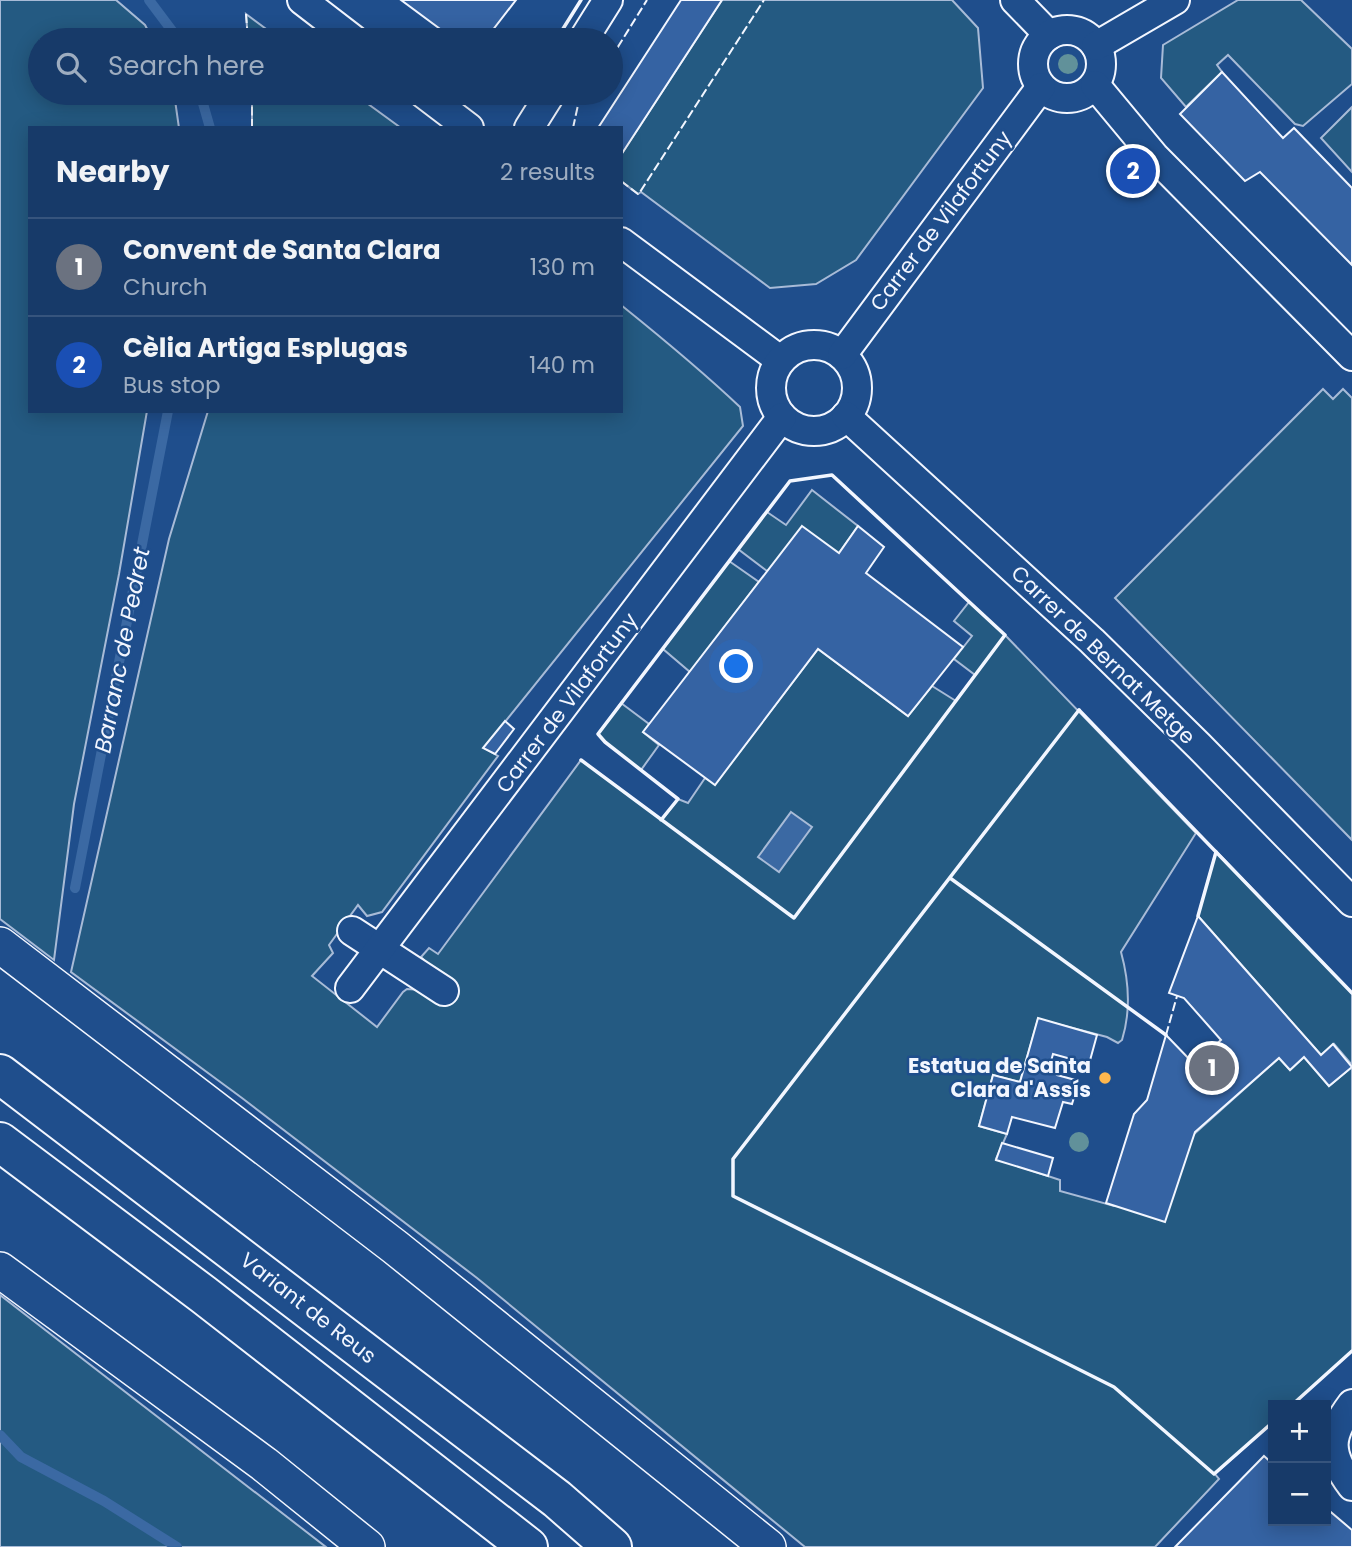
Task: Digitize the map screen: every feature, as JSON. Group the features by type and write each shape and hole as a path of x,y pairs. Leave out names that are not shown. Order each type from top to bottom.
{"highway":[{"name":"Variant de Reus","path":"0,1074 557,1499 612,1547"},
{"path":"0,1142 204,1295 528,1547"},
{"path":"557,1499 618,1547"}],"street":[{"path":"302,0 338,28"},
{"path":"590,28 608,0"},
{"path":"1014,0 1049,35"},
{"path":"1096,46 1175,0"},
{"path":"1074,31 1085,35 1096,46 1102,60 1100,74 1095,85 1086,93 1064,99 1041,87 1034,73 1033,60 1038,47 1049,35 1074,31"},
{"path":"1095,85 1154,156 1352,356"},
{"name":"Carrer de Vilafortuny","path":"842,355 1041,87"},
{"path":"438,105 465,126"},
{"path":"530,126 543,105"},
{"path":"623,243 780,360"},
{"path":"803,346 830,348 842,355 856,377 857,391 854,404 846,416 835,425 822,430 793,426 782,417 771,395 774,371 780,360 790,351 803,346"},
{"name":"Carrer de Bernat Metge","path":"846,416 1110,658 1352,902"},
{"name":"Carrer de Vilafortuny","path":"350,988 782,417"},
{"path":"352,931 444,991"},
{"path":"0,945 395,1247 768,1547"},
{"path":"0,1270 264,1464 367,1547"},
{"path":"1352,1404 1337,1423 1333,1447 1338,1466 1352,1486"}],"shaded area":[{"path":"0,0 116,0 147,28 28,28 28,105 176,105 179,126 28,126 28,413 147,413 119,574 74,804 54,960 0,919"},
{"path":"722,0 952,0 978,28 983,88 856,260 816,284 770,288 641,192 638,194 623,183 623,152"},
{"path":"1238,0 1301,0 1352,49 1352,84 1303,126 1295,124 1228,55 1217,65 1222,72 1186,107 1161,78 1163,45"},
{"path":"246,14 265,28 247,28"},
{"path":"252,105 369,105 398,126 252,126"},
{"path":"1352,107 1352,172 1321,138"},
{"path":"623,307 740,407 743,426 484,748 498,756 382,912 367,916 358,905 329,945 333,953 312,976 377,1027 403,992 407,989 421,990 429,965 421,957 429,948 438,954 581,760 662,820 678,799 688,803 705,778 715,784 818,649 908,716 932,686 956,701 975,675 954,659 972,636 954,621 969,602 1005,635 1196,833 1121,952 1128,996 1122,1040 1118,1043 1107,1037 1038,1019 1020,1082 993,1075 979,1126 1007,1134 996,1159 1060,1180 1060,1191 1114,1206 1279,1058 1290,1070 1304,1057 1329,1086 1352,1067 1352,1351 1298,1400 1268,1400 1268,1426 1215,1474 1219,1479 1155,1547 805,1547 477,1278 242,1098 71,972 169,539 207,413 623,413"},
{"path":"1323,389 1333,399 1343,389 1352,398 1352,840 1115,598"},
{"path":"812,490 858,526 839,553 767,571 738,549 767,512 786,525"},
{"path":"729,561 759,582 690,672 663,649"},
{"path":"621,703 649,724 643,732 659,745 641,770 598,734"},
{"path":"791,812 812,827 779,872 758,857"},
{"path":"1216,851 1352,993 1352,1065 1334,1044 1321,1055 1198,916"},
{"path":"0,1295 326,1547 0,1547"}],"building":[{"path":"401,0 516,0 494,28 439,28"},
{"path":"681,0 722,0 623,152 623,126 599,126 613,105 623,105 623,89"},
{"path":"1222,72 1283,138 1294,128 1352,188 1352,265 1260,172 1245,181 1180,114"},
{"path":"802,526 839,553 858,526 884,547 866,573 963,647 908,716 818,649 715,785 643,732"},
{"path":"505,721 514,729 495,754 483,748"},
{"path":"1198,916 1321,1055 1333,1044 1352,1067 1329,1086 1304,1057 1290,1070 1279,1058 1195,1132 1165,1222 1106,1203 1134,1114 1147,1100 1166,1035 1194,1064 1221,1040 1184,998 1169,993"},
{"path":"1038,1018 1097,1035 1089,1064 1053,1054 1050,1065 1060,1067 1057,1075 1079,1081 1072,1104 1063,1102 1055,1128 1012,1117 1007,1134 979,1126 993,1075 1020,1082"},
{"path":"1002,1143 1053,1158 1048,1176 996,1160"},
{"path":"1264,1456 1268,1460 1268,1526 1331,1526 1331,1512 1352,1530 1352,1547 1175,1547"}],"waterway":[{"name":"Barranc de Pedret","path":"149,0 170,28"},
{"name":"Barranc de Pedret","path":"203,105 209,126"},
{"name":"Barranc de Pedret","path":"75,888 168,413"},
{"name":"Barranc de Pedret","path":"0,1435 21,1457 104,1501 177,1547"}],"fence":[{"path":"623,39 647,0"},
{"path":"623,183 638,194 640,192 764,0"},
{"path":"246,14 247,28"},
{"path":"252,105 252,126"},
{"path":"573,126 578,105"},
{"path":"1166,1035 1177,996"}],"wall":[{"path":"564,28 581,0"},
{"path":"581,760 794,918 1005,635 832,475 790,481 598,734 678,799 661,820"},
{"path":"1079,710 733,1159 733,1196 1114,1387 1214,1474 1268,1426"},
{"path":"1079,710 1352,993"},
{"path":"1198,916 1216,852"},
{"path":"950,878 1166,1035"},
{"path":"1298,1400 1352,1351"}],"place":[{"name":"Cèlia Artiga Esplugas","path":"1133,171"},
{"name":"Convent de Santa Clara","path":"1212,1068"},
{"name":"Estatua de Santa Clara d'Assís","path":"1105,1078"}]}
